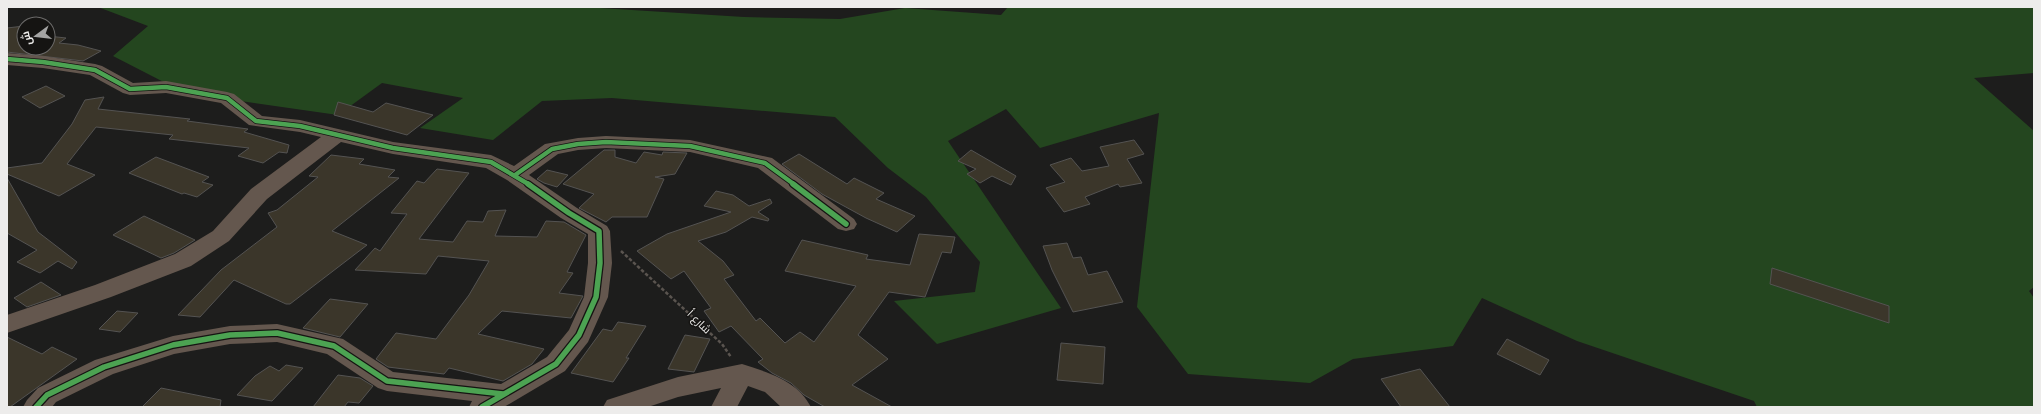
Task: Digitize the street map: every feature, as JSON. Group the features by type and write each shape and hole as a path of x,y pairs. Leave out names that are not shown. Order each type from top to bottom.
{"street":[{"path":"7,59 43,62 95,70 130,89 166,87 227,98 256,121 300,126 393,148 491,162 515,175 599,231 600,263 596,297 579,335 556,364 493,400 388,381 334,346 277,333 230,335 173,345 104,367 47,395 36,407"},
{"path":"7,324 103,291 184,260 221,236 259,194 337,135"},
{"path":"515,175 552,149 578,144 606,142 690,146 765,163 846,224"},
{"path":"724,407 742,374"},
{"path":"616,407 678,387 742,374 774,385 798,407"}],"green space":[{"path":"98,7 584,7 744,17 840,19 905,8 1001,15 1008,7 2034,7 2034,73 1974,78 2034,131 2034,287 2029,291 2034,298 2034,407 1757,407 1754,401 1577,341 1482,298 1453,346 1353,359 1310,383 1188,374 1137,307 1159,113 1040,148 1006,109 948,141 1061,308 937,344 894,301 975,292 980,262 926,197 888,168 835,117 612,98 542,101 493,140 420,128 463,98 382,83 338,115 185,93 113,56 148,26"}],"building":[{"path":"16,27 16,53 7,52 7,28"},
{"path":"56,37 66,38 59,43 78,45 101,51 83,61 41,56 56,56"},
{"path":"46,86 65,96 40,108 22,97"},
{"path":"104,97 98,109 190,119 187,121 248,129 244,132 289,145 287,153 279,152 263,163 238,156 249,148 169,139 173,135 96,127 67,164 95,175 59,196 7,174 7,168 42,163 72,124 85,100"},
{"path":"338,102 373,112 386,103 433,115 407,135 334,115"},
{"path":"1134,140 1144,154 1127,159 1142,183 1120,187 1118,184 1085,197 1090,204 1064,212 1046,188 1065,182 1050,165 1071,158 1082,171 1109,166 1100,147"},
{"path":"604,150 615,150 615,157 636,163 644,152 662,155 663,152 687,153 675,174 655,177 664,179 647,217 612,217 606,222 579,208 594,194 563,184"},
{"path":"971,150 1016,176 1011,185 992,176 980,183 967,174 976,169 958,161"},
{"path":"799,154 847,184 854,178 884,193 876,199 915,216 897,232 866,218 822,194 782,164"},
{"path":"331,155 364,159 359,164 395,170 388,177 399,178 332,231 367,245 290,304 286,304 234,280 200,317 178,315 221,270 277,227 268,213 277,210 318,177 309,176"},
{"path":"156,157 209,177 202,182 213,185 197,197 184,193 182,194 129,173"},
{"path":"437,169 469,173 419,239 453,242 467,221 483,222 488,211 506,210 495,236 537,237 546,221 564,222 586,235 567,272 573,273 559,293 583,296 571,318 502,311 478,334 544,349 532,364 503,381 449,368 444,374 388,367 376,359 396,333 436,339 469,295 489,261 438,256 426,274 355,270 375,248 380,251 407,214 391,213 417,181 424,183"},
{"path":"547,170 568,175 557,187 537,179"},
{"path":"7,178 38,232 77,262 72,269 58,261 40,273 17,262 37,250 7,233"},
{"path":"716,191 733,195 749,206 770,199 772,203 758,212 769,219 768,221 752,217 726,232 698,241 723,261 734,275 724,279 756,321 760,318 785,343 800,332 814,342 856,286 785,271 802,240 868,255 866,259 910,265 919,234 955,237 951,253 942,252 925,297 889,292 858,335 888,359 852,385 892,407 825,407 804,395 791,383 772,373 758,362 763,359 731,326 719,332 704,311 711,308 684,271 671,279 637,251 667,234 731,212 704,206"},
{"path":"144,216 195,240 174,253 161,258 113,235"},
{"path":"1067,243 1073,258 1081,257 1088,275 1107,271 1123,302 1073,312 1052,270 1043,246"},
{"path":"1772,268 1889,306 1889,323 1770,284"},
{"path":"41,282 61,295 27,307 14,298"},
{"path":"330,299 368,304 340,337 303,328"},
{"path":"117,311 138,313 120,332 99,329"},
{"path":"618,322 646,326 626,358 629,358 613,382 571,373 603,329 612,331"},
{"path":"685,335 710,339 694,372 668,369"},
{"path":"7,337 42,354 52,347 77,359 10,407 7,407"},
{"path":"1507,339 1549,360 1540,375 1497,354"},
{"path":"1061,343 1105,347 1103,384 1057,380"},
{"path":"286,365 303,368 272,401 237,395 255,376 270,366 279,371"},
{"path":"1420,369 1450,407 1401,407 1381,379"},
{"path":"338,375 360,378 373,386 359,403 348,402 344,407 313,407"},
{"path":"161,388 221,400 220,407 142,407"}],"cycle path":[{"path":"7,59 43,62 95,70 130,89 166,87 227,98 256,121 300,126 393,148 491,162 515,175 569,213 599,231 600,263 596,297 579,335 556,364 482,407"},
{"path":"515,175 552,149 578,144 606,142 690,146 765,163 846,224"},
{"path":"36,407 47,395 104,367 173,345 230,335 277,333 334,346 387,381 503,394"}]}
